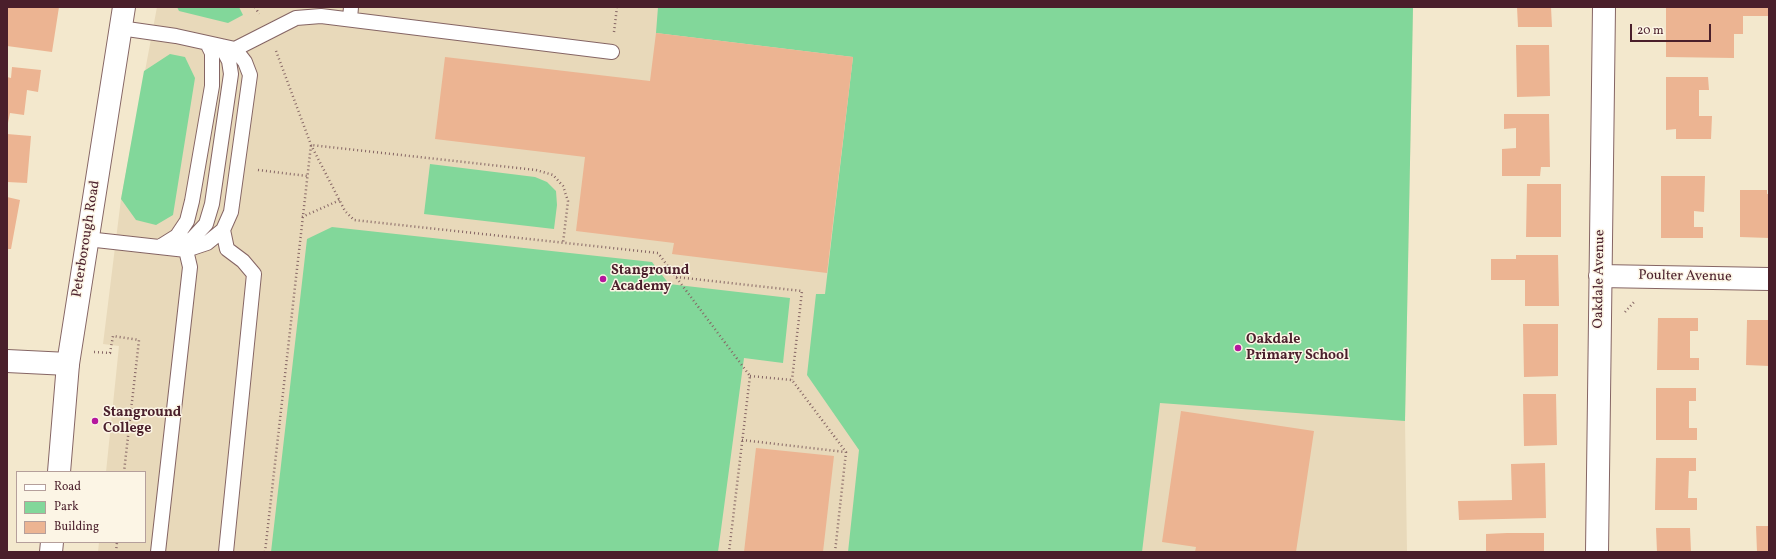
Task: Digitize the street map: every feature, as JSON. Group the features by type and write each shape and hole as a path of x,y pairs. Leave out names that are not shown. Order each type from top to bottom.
{"street":[{"name":"Peterborough Road","path":"59,471 70,357 124,7"},
{"name":"Oakdale Avenue","path":"1597,552 1604,7"},
{"name":"Poulter Avenue","path":"1600,276 1769,280"},
{"path":"7,361 70,357"}],"lane":[{"path":"120,28 207,42 235,49 296,18 350,13 612,52"},
{"path":"161,246 177,236 187,221 192,201 212,86 212,53 207,42"},
{"path":"182,249 206,224 212,204 231,74 229,61 221,46"},
{"path":"87,239 182,249 207,243 223,230 231,212 250,75 245,62 235,49"},
{"path":"223,230 227,249 243,261 254,274 226,552"},
{"path":"158,552 190,267 182,249"}],"path":[{"path":"255,7 269,33 311,145 345,211 354,220 658,254 750,376 729,552"},
{"path":"265,552 311,145"},
{"path":"311,145 536,170 553,175 563,186 568,201 563,243"},
{"path":"237,167 307,176"},
{"path":"302,217 340,200"},
{"path":"676,277 802,291 792,380 846,452 835,552"},
{"path":"70,357 110,353 112,336 139,340 124,471"},
{"path":"750,376 792,380"},
{"path":"742,440 846,452"}],"shaded area":[{"name":"Stanground Academy","path":"157,7 1413,7 1405,421 1407,552 98,552 99,543 146,543 146,471 106,471 119,346 103,344 121,199"}],"green space":[{"path":"177,7 239,7 243,15 228,23 179,11"},
{"path":"658,7 1413,7 1405,421 1160,403 1142,552 848,552 859,450 807,375 816,294 825,294 853,57 656,33"},
{"path":"170,54 185,57 195,78 173,215 156,225 136,220 121,199 144,71"},
{"path":"430,164 535,177 547,182 556,191 557,205 554,229 424,214"},
{"path":"332,227 652,262 669,284 790,298 783,363 744,358 718,552 271,552 307,239"}],"building":[{"path":"7,7 59,7 52,52 7,46"},
{"path":"1517,7 1551,7 1552,27 1518,27"},
{"path":"1666,7 1768,7 1768,16 1743,16 1743,34 1734,34 1734,58 1666,57"},
{"path":"656,33 853,57 827,273 672,254 674,243 576,231 585,157 435,139 445,57 650,81"},
{"path":"1516,45 1549,45 1550,96 1517,97"},
{"path":"12,67 41,70 38,92 27,90 24,115 10,113 7,123 7,77 11,78"},
{"path":"1666,77 1708,77 1709,90 1699,90 1699,116 1712,116 1711,139 1676,139 1676,129 1666,130"},
{"path":"1504,114 1549,114 1550,167 1541,167 1540,176 1502,176 1502,149 1516,148 1516,128 1504,129"},
{"path":"7,134 31,136 27,183 7,182"},
{"path":"1661,176 1705,176 1704,212 1694,211 1694,227 1703,227 1703,238 1661,238"},
{"path":"1527,184 1561,184 1561,237 1526,237"},
{"path":"1740,190 1767,190 1767,194 1769,194 1769,238 1740,237"},
{"path":"7,197 20,200 11,249 7,249"},
{"path":"1516,255 1558,255 1559,306 1525,306 1525,280 1491,280 1491,259 1516,259"},
{"path":"1658,318 1698,318 1698,331 1690,331 1690,358 1699,358 1699,370 1657,370"},
{"path":"1747,320 1769,320 1769,366 1746,365"},
{"path":"1523,324 1558,324 1558,376 1524,377"},
{"path":"1656,388 1696,388 1696,401 1689,401 1689,428 1697,428 1697,440 1656,440"},
{"path":"1523,394 1556,394 1557,445 1524,446"},
{"path":"1181,411 1314,431 1296,552 1195,552 1196,547 1162,542"},
{"path":"756,448 834,456 823,552 744,552"},
{"path":"1656,458 1696,458 1696,471 1689,471 1688,498 1697,498 1697,510 1655,510"},
{"path":"1545,463 1546,518 1459,520 1458,501 1512,500 1511,464"},
{"path":"1756,526 1769,526 1769,552 1757,552"},
{"path":"1656,528 1690,528 1691,552 1657,552"},
{"path":"1544,533 1544,552 1486,552 1486,534"}],"place":[{"name":"Stanground Academy","path":"603,279"},
{"name":"Oakdale Primary School","path":"1238,348"},
{"name":"Stanground College","path":"95,421"}]}
